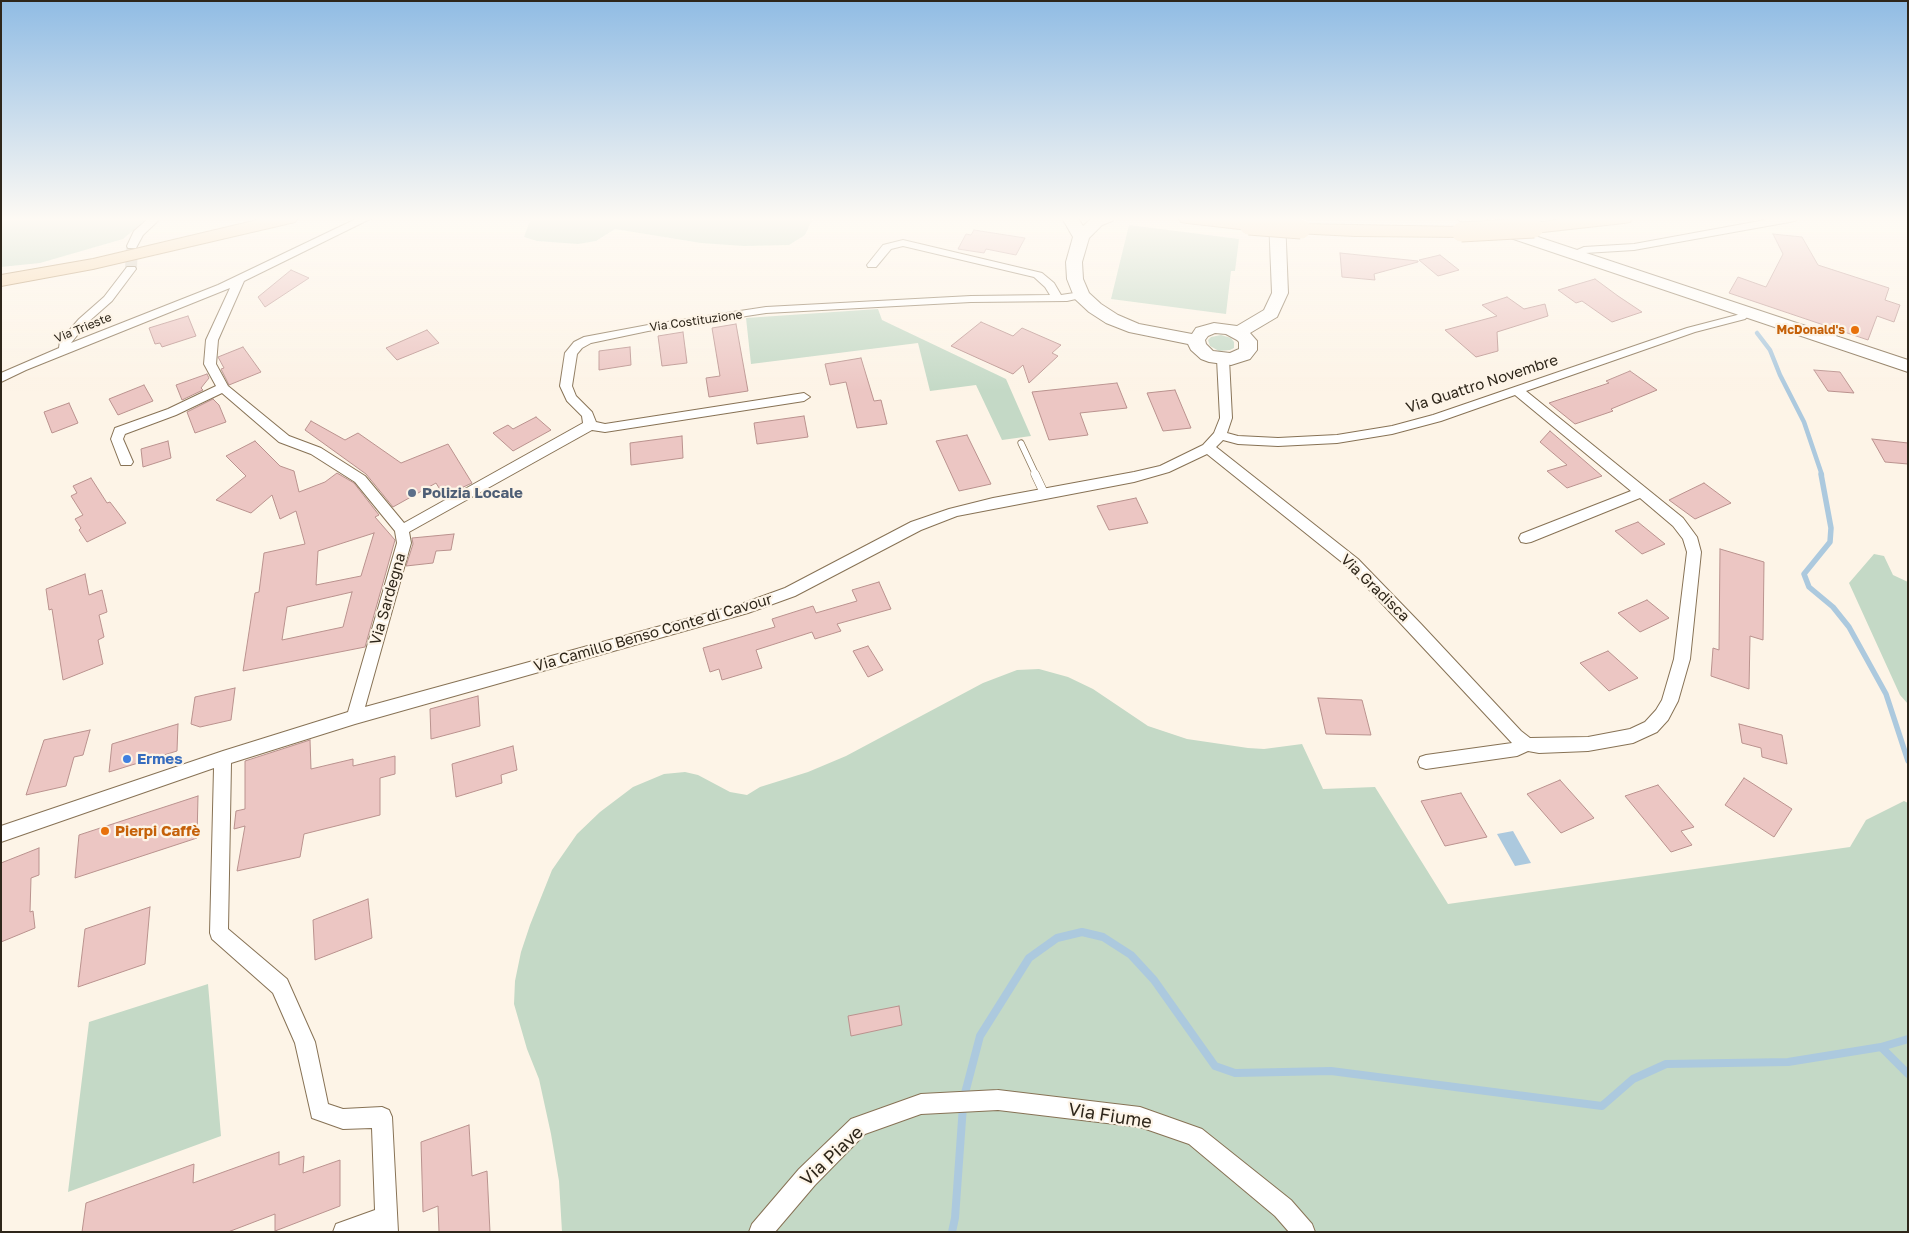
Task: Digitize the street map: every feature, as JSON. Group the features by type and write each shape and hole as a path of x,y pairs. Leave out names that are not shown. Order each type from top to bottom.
{"main road":[{"path":"1,281 31,276"},
{"path":"1075,276 1081,295 1095,308 1112,319 1135,328 1196,340"},
{"path":"1238,332 1271,313 1280,293 1279,276"},
{"path":"1637,276 1908,366"},
{"path":"1222,328 1238,332 1248,341 1248,350 1239,358 1223,360 1201,350 1196,340 1198,336 1208,329 1222,328"}],"street":[{"path":"64,350 64,344 83,322 108,299 126,276"},
{"name":"Via Trieste","path":"1,378 245,276"},
{"path":"1039,276 1050,284 1057,298"},
{"path":"238,279 212,340 210,364 223,388 284,439 316,451 360,479 402,530 590,425 605,428 804,397"},
{"name":"Via Costituzione","path":"590,425 588,415 571,398 566,386 571,353 578,345 588,340 648,328 766,310 971,299 1057,298 1081,295"},
{"name":"Via Quattro Novembre","path":"1220,435 1238,440 1278,442 1337,439 1392,430 1437,418 1691,330 1741,317 1746,312"},
{"name":"Via Camillo Benso Conte di Cavour","path":"1,834 223,758 355,717 743,609 790,592 916,526 954,512 1134,477 1164,469 1208,448 1220,435 1226,418 1223,360"},
{"path":"126,462 117,438 120,431 172,412 223,388"},
{"path":"1426,762 1517,749 1526,744 1539,746 1588,744 1634,736 1650,727 1662,715 1670,700 1682,659 1694,552 1690,537 1678,522 1517,390"},
{"name":"Via Gradisca","path":"1208,448 1353,564 1416,628 1515,736 1526,744"},
{"path":"1526,538 1642,492"},
{"name":"Via Sardegna","path":"355,717 358,700 404,543 402,530"},
{"path":"223,758 218,933 280,986 305,1042 319,1111 343,1119 382,1117 386,1225 344,1232"},
{"name":"Via Fiume","path":"921,1104 998,1100 1140,1117 1195,1136 1283,1208 1304,1232"},
{"name":"Via Piave","path":"760,1232 806,1177 858,1126 921,1104"}],"lane":[{"path":"1021,443 1044,493"}],"green space":[{"path":"1117,276 1230,276 1226,314 1111,299"},
{"path":"878,309 882,320 1006,379 1031,436 1002,440 976,385 930,391 918,343 751,364 746,318"},
{"path":"1221,335 1231,338 1234,342 1234,348 1219,351 1210,346 1208,340 1211,337"},
{"path":"1874,554 1884,556 1893,575 1908,582 1908,704 1900,695 1849,583"},
{"path":"1039,669 1068,677 1093,689 1148,726 1187,739 1264,749 1302,744 1323,789 1375,787 1448,904 1850,847 1866,820 1904,801 1908,803 1908,1232 562,1232 559,1181 551,1134 539,1079 527,1049 514,1004 515,981 521,952 530,925 552,870 577,834 600,812 633,787 664,774 685,772 698,775 730,792 747,795 760,787 808,772 846,756 983,683 1017,670"},
{"path":"208,984 221,1136 68,1192 89,1022"}],"water":[{"path":"1513,831 1531,863 1515,866 1497,834"}],"building":[{"path":"284,276 303,276 309,278 265,307 258,297"},
{"path":"1374,276 1375,280 1342,277"},
{"path":"1772,276 1851,276 1889,288 1885,300 1900,305 1894,322 1877,316 1868,340 1729,293 1738,277 1766,287"},
{"path":"1595,279 1642,312 1612,322 1582,301 1576,303 1558,290"},
{"path":"1507,297 1524,309 1545,304 1548,316 1497,332 1498,351 1476,357 1445,330 1497,316 1482,305"},
{"path":"188,316 196,336 162,347 160,343 155,344 149,328"},
{"path":"981,322 1013,336 1022,328 1061,345 1052,353 1058,356 1029,383 1023,365 1013,374 951,346"},
{"path":"736,324 748,391 709,397 706,378 720,376 712,328"},
{"path":"427,330 439,343 397,360 386,348"},
{"path":"683,332 687,363 662,366 658,336"},
{"path":"243,347 261,372 229,385 221,369 224,368 218,357"},
{"path":"630,347 631,365 599,370 599,351"},
{"path":"861,358 874,401 881,400 887,424 857,428 846,382 830,385 825,364"},
{"path":"1814,370 1840,372 1854,393 1828,391"},
{"path":"1630,371 1657,390 1611,409 1613,411 1575,424 1549,403 1609,383 1606,381"},
{"path":"207,374 209,378 201,388 203,390 182,400 176,385"},
{"path":"1117,383 1127,408 1080,413 1088,435 1049,440 1032,392"},
{"path":"144,385 153,401 118,415 109,399"},
{"path":"1175,390 1191,428 1163,431 1147,393"},
{"path":"213,399 219,405 226,422 195,433 187,412"},
{"path":"69,403 78,423 52,433 44,412"},
{"path":"804,416 808,437 757,444 754,423"},
{"path":"536,417 551,430 513,451 493,433 508,425 513,429"},
{"path":"311,421 345,440 358,433 401,463 448,444 472,483 444,496 436,483 393,507 366,474 305,430"},
{"path":"1550,431 1602,476 1567,488 1547,471 1567,465 1540,442"},
{"path":"967,435 991,484 959,491 936,441"},
{"path":"682,436 683,458 631,465 630,443"},
{"path":"1872,439 1908,443 1908,464 1885,462"},
{"path":"168,441 171,458 143,467 141,449"},
{"path":"255,441 280,466 294,471 299,492 325,482 337,473 354,483 379,515 375,517 395,540 365,647 243,671 255,593 259,592 264,553 305,544 296,511 280,519 272,495 251,513 216,500 246,476 226,456","holes":["374,533 361,576 316,585 318,551","352,592 343,627 282,640 287,607"]},
{"path":"91,478 107,503 110,502 126,523 87,542 79,530 81,528 75,519 83,515 71,496 77,493 73,486"},
{"path":"1704,483 1731,503 1695,519 1669,500"},
{"path":"1136,498 1148,523 1109,530 1097,506"},
{"path":"1638,522 1665,544 1642,554 1615,531"},
{"path":"454,534 451,550 436,551 433,563 406,566 413,544 412,538"},
{"path":"1720,549 1764,562 1763,640 1750,636 1749,689 1711,676 1713,648 1719,650"},
{"path":"85,574 89,595 102,590 107,612 99,615 104,637 98,640 103,664 63,680 52,609 49,610 46,589"},
{"path":"879,582 891,609 837,624 841,631 815,639 812,632 756,650 762,668 722,680 719,669 710,672 703,648 775,627 772,619 813,606 816,613 857,601 852,590"},
{"path":"1647,600 1669,618 1640,632 1618,613"},
{"path":"868,646 883,670 868,677 853,651"},
{"path":"1608,651 1638,678 1609,691 1580,663"},
{"path":"235,688 231,720 200,727 191,724 195,697"},
{"path":"478,696 480,726 431,739 430,709"},
{"path":"1318,698 1362,700 1371,735 1326,734"},
{"path":"178,724 177,751 109,772 112,744"},
{"path":"1739,724 1782,735 1787,764 1762,757 1761,748 1742,743"},
{"path":"90,730 83,755 74,757 66,786 26,795 44,740"},
{"path":"310,740 311,769 353,759 353,766 395,756 395,774 380,778 380,815 304,834 300,857 237,871 245,826 234,829 236,811 245,809 245,761"},
{"path":"513,746 517,770 501,775 502,783 456,797 452,764"},
{"path":"1744,778 1792,809 1774,837 1725,805"},
{"path":"1560,780 1594,818 1561,833 1527,794"},
{"path":"1658,785 1694,827 1681,831 1692,845 1671,852 1625,796"},
{"path":"1461,793 1487,837 1445,846 1421,801"},
{"path":"198,796 197,838 75,878 79,835"},
{"path":"39,848 39,875 31,878 30,912 33,911 35,928 1,942 1,863"},
{"path":"368,899 372,938 315,960 313,920"},
{"path":"150,907 145,964 78,987 85,929"},
{"path":"899,1006 902,1025 851,1036 848,1016"},
{"path":"469,1125 472,1176 487,1171 490,1232 439,1232 438,1206 423,1212 421,1142"},
{"path":"279,1152 279,1165 304,1156 303,1173 340,1160 340,1206 275,1231 275,1214 228,1232 82,1232 86,1203 194,1164 193,1183"}],"waterway":[{"path":"1757,333 1770,350 1780,375 1804,422 1822,475"},
{"path":"1821,474 1831,528 1830,542 1804,574 1809,587 1833,607 1849,627 1886,694 1908,761"},
{"path":"964,1097 980,1036 1029,958 1057,938 1082,932 1103,937 1131,955 1154,980 1215,1066 1235,1073 1331,1071 1602,1106 1633,1079 1666,1064 1788,1062 1881,1047"},
{"path":"1881,1047 1908,1039"},
{"path":"1881,1047 1908,1074"},
{"path":"952,1232 955,1218 963,1106"}],"place":[{"name":"McDonald's","path":"1855,330"},
{"name":"Polizia Locale","path":"412,493"},
{"name":"Ermes","path":"127,759"},
{"name":"Pierpi Caffè","path":"105,831"}]}
